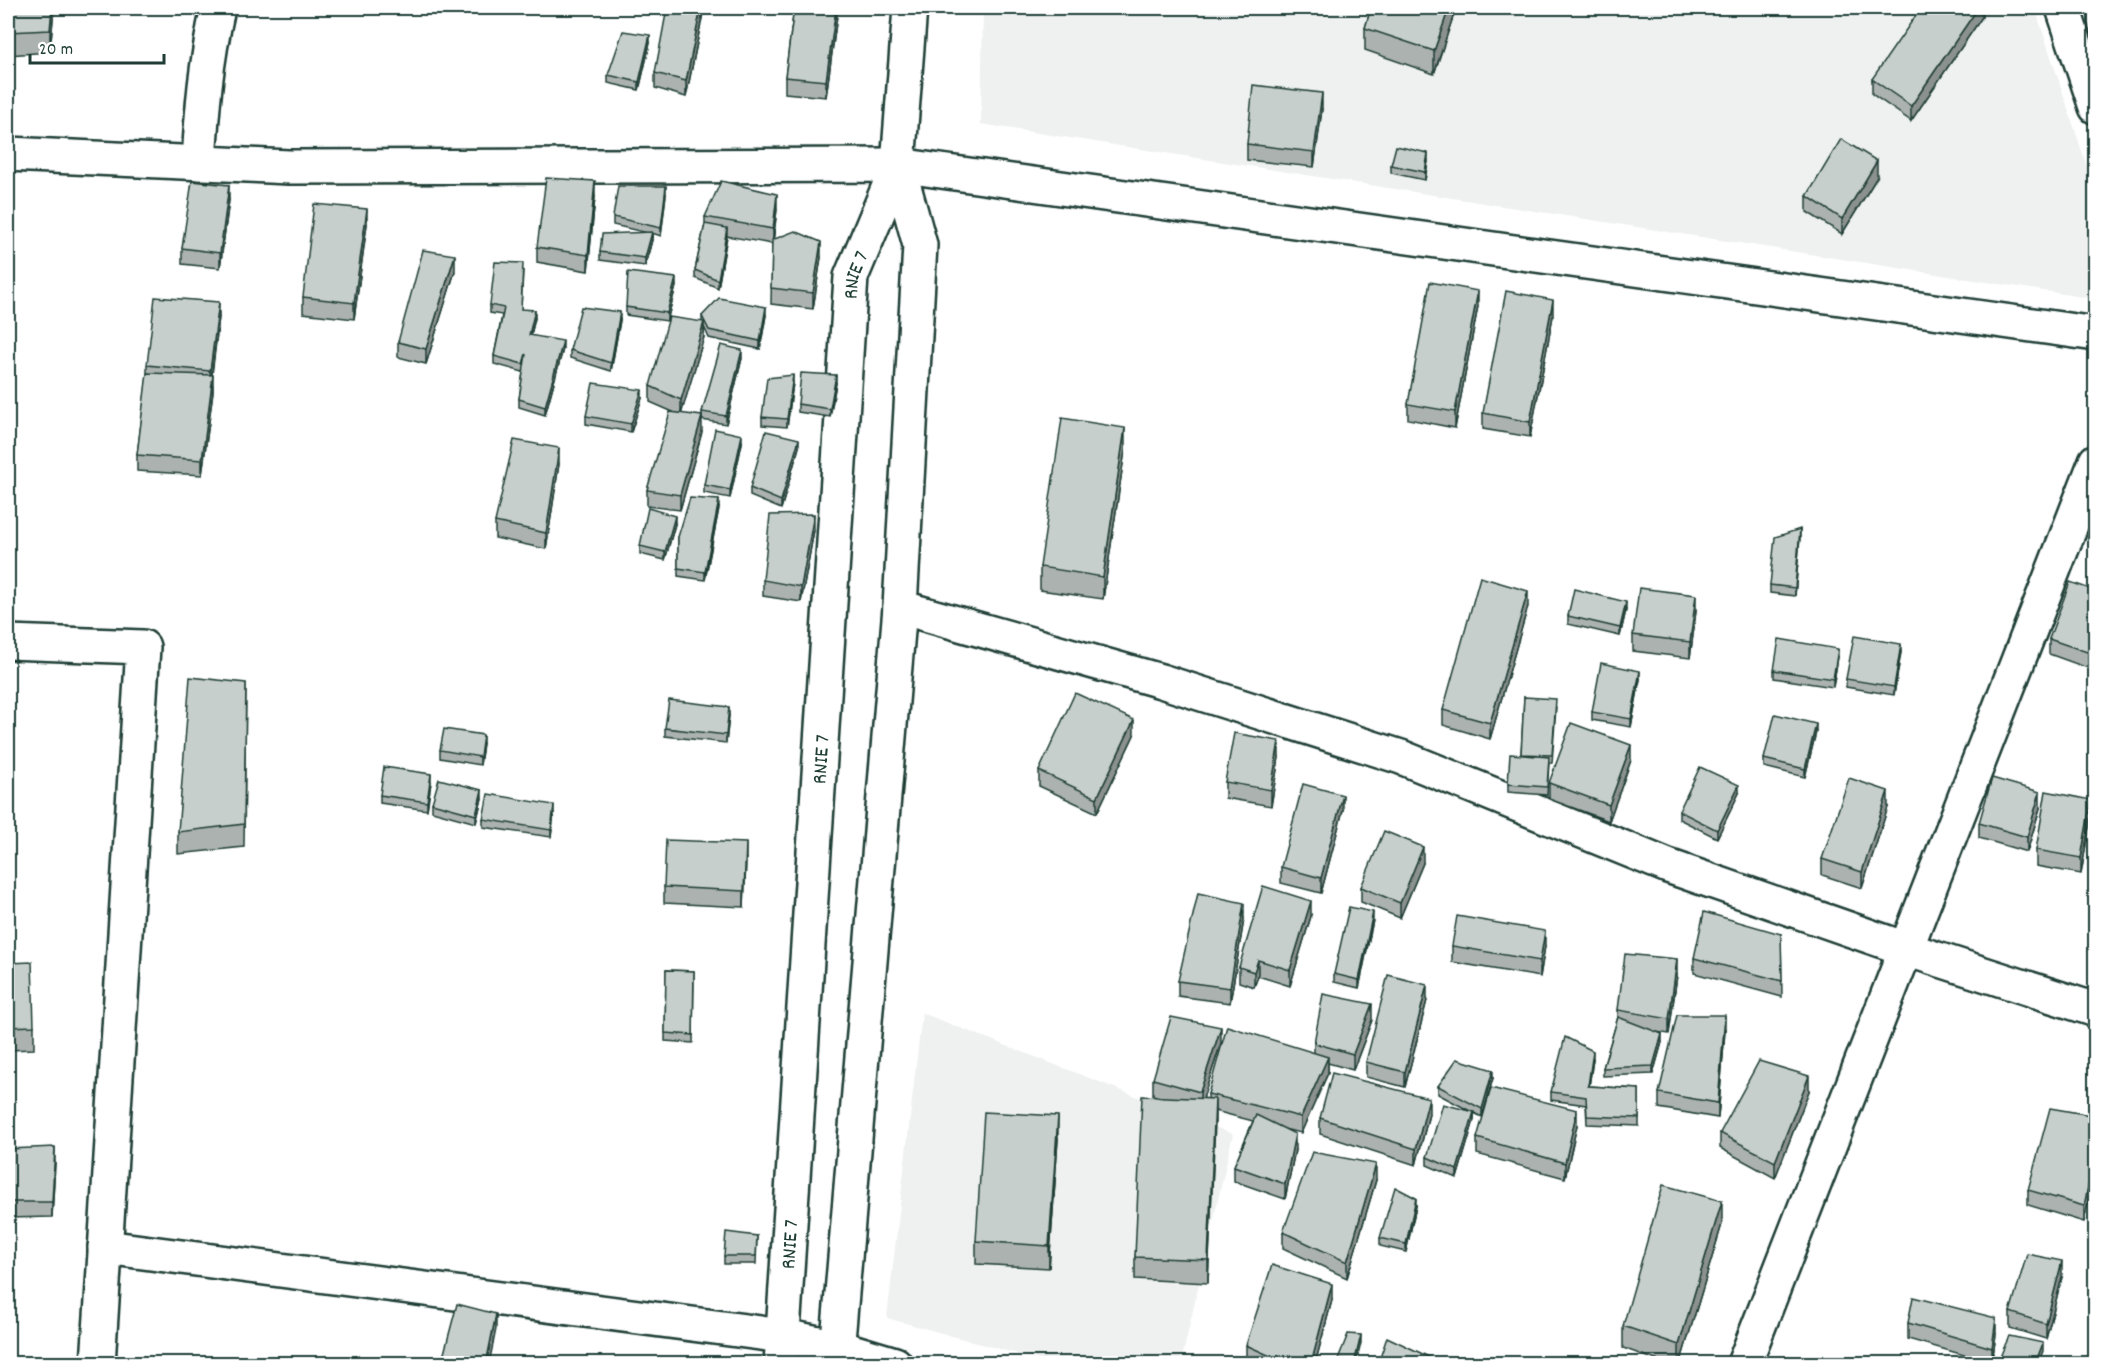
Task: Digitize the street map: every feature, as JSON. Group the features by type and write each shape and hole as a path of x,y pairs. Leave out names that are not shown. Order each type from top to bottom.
{"street":[{"path":"199,163 205,74 218,8"},
{"name":"RNIE 7","path":"782,1350 851,277 898,165 910,8"},
{"path":"2063,8 2096,106"},
{"path":"8,154 289,167 898,165 2096,334"},
{"name":"RNIE 7","path":"837,1355 900,607 920,245 898,165"},
{"path":"1744,1364 2096,461"},
{"path":"900,607 1161,681 1401,757 1668,866 1906,949 2096,1010"},
{"path":"8,642 143,647 98,1364"},
{"path":"105,1247 782,1350 837,1355 895,1364"}],"shaded area":[{"path":"983,8 2035,8 2095,191 2095,299 981,124"},
{"path":"922,1013 1233,1134 1181,1363 1050,1363 887,1318"}],"building":[{"path":"8,8 52,8 50,30 8,32"},
{"path":"667,8 701,8 686,81 655,73"},
{"path":"794,8 836,8 826,81 785,77"},
{"path":"1371,8 1449,8 1434,51 1365,28"},
{"path":"1921,8 1978,8 1911,106 1872,79"},
{"path":"623,31 650,35 639,82 608,75"},
{"path":"1253,85 1322,93 1314,152 1247,144"},
{"path":"1841,139 1877,161 1842,219 1807,196"},
{"path":"1396,146 1428,153 1425,172 1391,165"},
{"path":"546,178 595,181 588,255 537,247"},
{"path":"192,181 229,185 220,253 182,248"},
{"path":"721,181 777,194 773,229 705,217"},
{"path":"618,186 666,186 661,228 613,217"},
{"path":"314,204 367,209 354,303 303,297"},
{"path":"705,224 727,228 718,280 695,270"},
{"path":"795,231 821,242 813,293 771,288 772,240"},
{"path":"652,232 645,258 600,252 602,234"},
{"path":"423,250 455,255 426,349 398,342"},
{"path":"495,262 523,263 521,309 535,310 529,335 563,341 545,407 519,399 526,354 523,364 494,356 504,308 490,305"},
{"path":"628,272 676,278 667,313 626,307"},
{"path":"1430,282 1478,291 1455,412 1408,404"},
{"path":"1506,291 1553,300 1530,422 1483,413"},
{"path":"155,297 219,302 210,371 147,365"},
{"path":"719,298 766,307 760,341 709,330 702,316"},
{"path":"581,307 620,312 611,363 570,350"},
{"path":"669,317 704,322 681,400 650,386"},
{"path":"721,345 742,350 726,416 702,412"},
{"path":"147,373 213,375 202,460 137,455"},
{"path":"801,373 836,375 830,409 798,404"},
{"path":"793,375 787,419 762,417 767,378"},
{"path":"593,383 642,390 631,424 586,416"},
{"path":"670,412 702,416 680,495 647,490"},
{"path":"1062,418 1125,428 1103,577 1040,567"},
{"path":"715,429 742,435 730,490 704,485"},
{"path":"766,431 799,439 781,501 750,488"},
{"path":"514,440 559,448 546,533 495,522"},
{"path":"690,498 719,500 705,572 678,568 678,537"},
{"path":"648,508 675,516 665,552 640,546"},
{"path":"814,514 801,587 763,580 770,515"},
{"path":"1800,529 1795,588 1770,585 1775,537"},
{"path":"1480,577 1528,591 1490,723 1443,710"},
{"path":"2070,582 2096,591 2096,655 2049,639"},
{"path":"1639,588 1696,595 1690,642 1633,635"},
{"path":"1574,589 1626,602 1620,628 1568,616"},
{"path":"1854,636 1901,644 1894,687 1846,679"},
{"path":"1779,639 1838,649 1833,679 1774,670"},
{"path":"1601,663 1640,671 1631,719 1592,712"},
{"path":"190,677 246,683 244,824 178,832"},
{"path":"1075,693 1134,720 1097,798 1039,771"},
{"path":"1524,697 1556,699 1552,755 1521,754"},
{"path":"669,700 729,707 726,735 665,728"},
{"path":"1775,714 1816,724 1805,769 1764,759"},
{"path":"1571,723 1631,745 1609,805 1549,783"},
{"path":"444,729 483,735 480,757 440,750"},
{"path":"1234,733 1279,741 1271,790 1225,782"},
{"path":"1510,754 1549,757 1547,787 1508,784"},
{"path":"384,767 431,774 427,802 380,795"},
{"path":"1700,767 1739,785 1717,830 1679,811"},
{"path":"1849,778 1888,791 1862,872 1822,859"},
{"path":"1992,778 2040,792 2027,837 1979,823"},
{"path":"439,779 482,790 476,815 432,803"},
{"path":"1303,784 1343,795 1321,878 1281,867"},
{"path":"2046,791 2091,800 2081,858 2036,850"},
{"path":"488,794 554,805 551,830 483,819"},
{"path":"1384,831 1423,847 1400,903 1361,887"},
{"path":"666,840 746,843 744,891 664,887"},
{"path":"1263,886 1311,901 1290,970 1258,960 1254,972 1239,967"},
{"path":"1198,893 1244,903 1230,988 1178,981"},
{"path":"1349,907 1373,912 1359,980 1334,974"},
{"path":"1704,912 1781,934 1782,981 1694,958"},
{"path":"1457,916 1545,931 1540,961 1452,946"},
{"path":"1625,954 1677,959 1669,1019 1618,1010"},
{"path":"32,962 34,1026 8,1027 8,963"},
{"path":"666,970 694,971 693,1035 665,1033"},
{"path":"1388,975 1427,985 1405,1072 1366,1062"},
{"path":"1323,994 1372,1004 1353,1054 1314,1043"},
{"path":"1677,1015 1725,1015 1718,1103 1659,1093"},
{"path":"1171,1017 1221,1027 1200,1092 1153,1079"},
{"path":"1618,1017 1662,1034 1653,1066 1603,1068"},
{"path":"1227,1026 1328,1057 1301,1117 1208,1094"},
{"path":"1565,1037 1593,1051 1588,1086 1639,1089 1639,1118 1587,1116 1586,1097 1551,1092"},
{"path":"1457,1059 1493,1070 1482,1109 1438,1086"},
{"path":"1759,1061 1809,1076 1775,1162 1720,1133"},
{"path":"1332,1073 1429,1098 1416,1149 1320,1118"},
{"path":"1491,1088 1577,1110 1565,1163 1477,1138"},
{"path":"1142,1096 1215,1099 1208,1260 1135,1257"},
{"path":"1443,1104 1474,1112 1457,1170 1427,1157"},
{"path":"2050,1108 2096,1116 2096,1148 2084,1206 2028,1190"},
{"path":"984,1112 1058,1116 1049,1246 976,1241"},
{"path":"1256,1115 1295,1134 1285,1184 1234,1166"},
{"path":"55,1147 52,1202 8,1202 8,1149"},
{"path":"1312,1152 1376,1164 1347,1262 1283,1232"},
{"path":"1663,1185 1722,1201 1679,1345 1623,1326"},
{"path":"1395,1187 1416,1198 1406,1244 1380,1238"},
{"path":"726,1232 757,1236 756,1256 724,1256"},
{"path":"2027,1254 2062,1261 2046,1324 2010,1312"},
{"path":"1272,1265 1332,1284 1311,1364 1288,1364 1246,1345"},
{"path":"1913,1297 1996,1318 1992,1348 1908,1323"},
{"path":"457,1304 496,1314 486,1364 451,1364 442,1361"},
{"path":"1348,1334 1361,1335 1354,1364 1336,1364"},
{"path":"2009,1336 2043,1343 2035,1364 1997,1364"},
{"path":"1387,1337 1429,1357 1427,1364 1378,1364"},
{"path":"1943,1359 1980,1364 1943,1364"}]}
